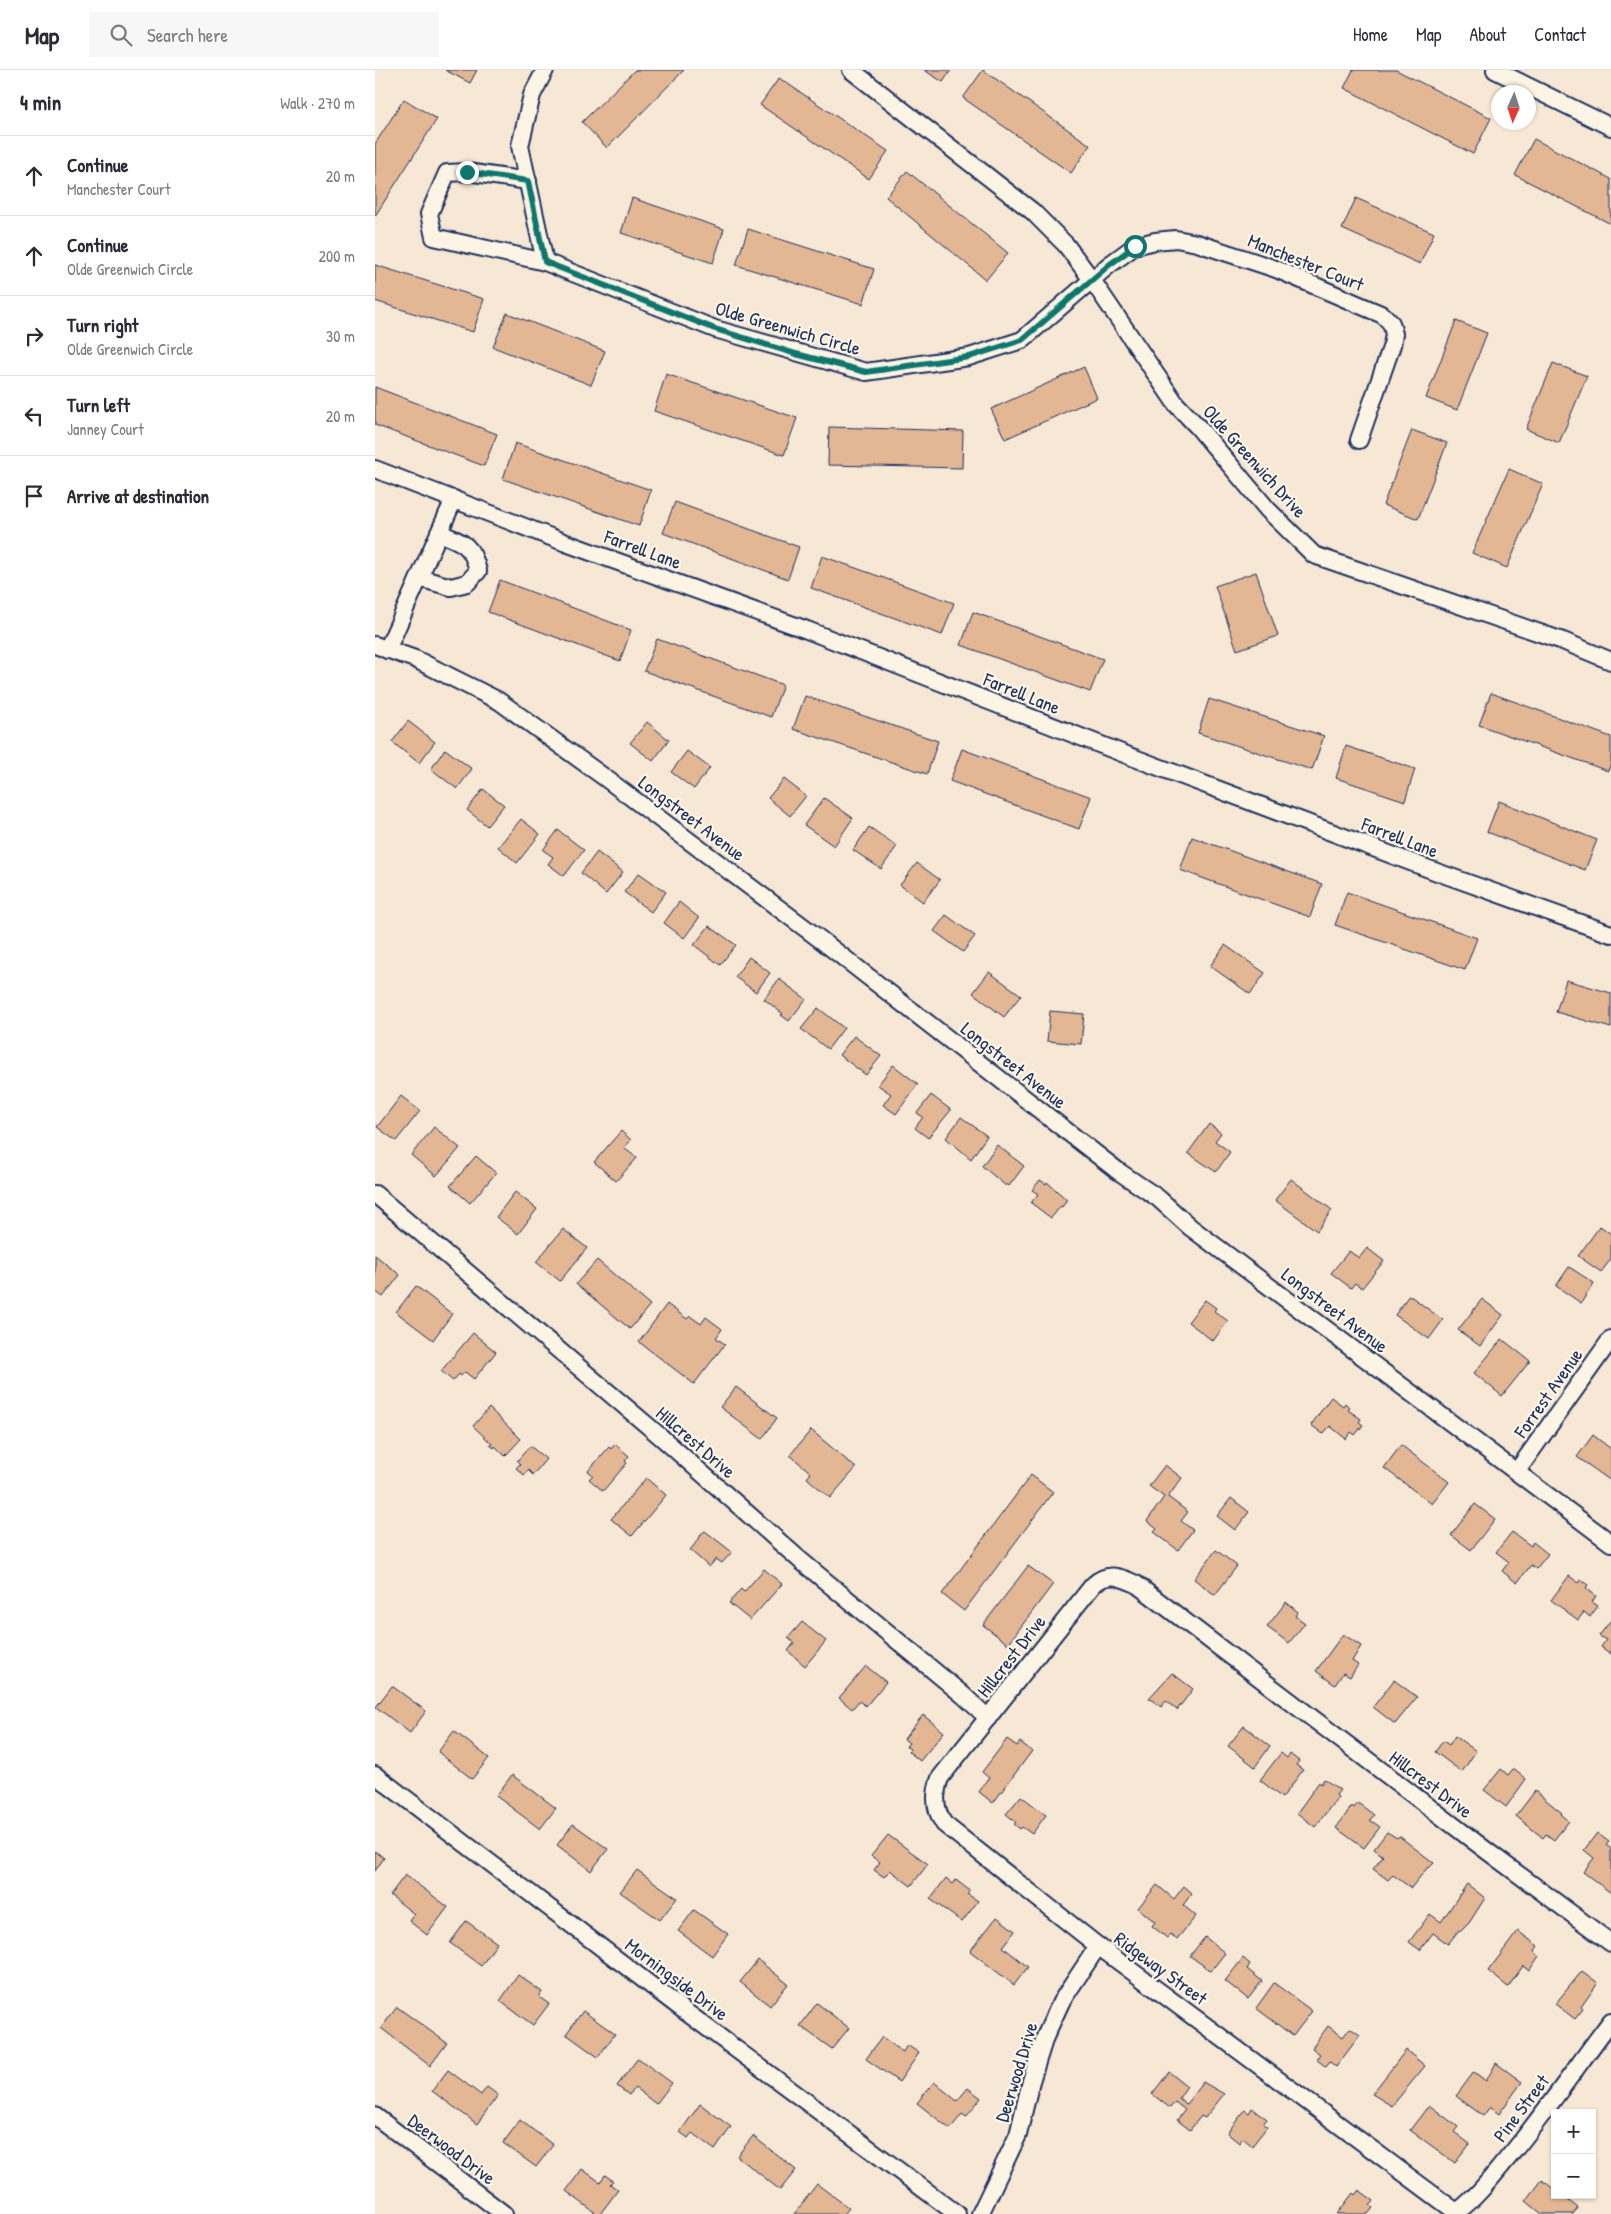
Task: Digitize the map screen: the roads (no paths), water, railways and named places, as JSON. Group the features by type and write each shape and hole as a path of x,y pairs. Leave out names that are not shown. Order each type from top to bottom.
{"street":[{"path":"545,70 532,95 520,146 545,262"},
{"path":"851,70 1032,211 1066,245 1092,280"},
{"path":"1495,70 1611,127"},
{"name":"Olde Greenwich Circle","path":"528,181 467,172 447,173 429,214 434,237 545,262 715,329 796,354 866,372 969,357 1022,340 1092,280"},
{"name":"Manchester Court","path":"1092,280 1135,246 1155,241 1176,239 1197,242 1276,269 1383,315 1391,323 1394,334 1392,345 1359,440"},
{"name":"Olde Greenwich Drive","path":"1092,280 1176,404 1269,510 1314,555 1563,641 1611,661"},
{"name":"Farrell Lane","path":"375,469 807,630 1132,757 1437,872 1611,934"},
{"path":"381,648 419,578 453,499"},
{"path":"419,578 451,587 467,583 478,571 475,558 465,543 439,533"},
{"name":"Longstreet Avenue","path":"381,648 415,659 499,701 604,777 821,940 1118,1171 1158,1198 1190,1227 1611,1543"},
{"name":"Hillcrest Drive","path":"375,1194 988,1718 1093,1584 1107,1576 1116,1575 1136,1584 1611,1943"},
{"name":"Forrest Avenue","path":"1517,1471 1611,1339"},
{"name":"Ridgeway Street","path":"988,1718 940,1778 935,1791 936,1805 940,1818 1000,1870 1098,1946 1458,2213"},
{"name":"Morningside Drive","path":"375,1774 682,2008 957,2214"},
{"name":"Deerwood Drive","path":"981,2214 1019,2134 1031,2081 1045,2037 1061,2002 1098,1946"},
{"name":"Pine Street","path":"1458,2213 1481,2192 1537,2123 1611,2021"},
{"name":"Deerwood Drive","path":"375,2116 504,2214"}]}
